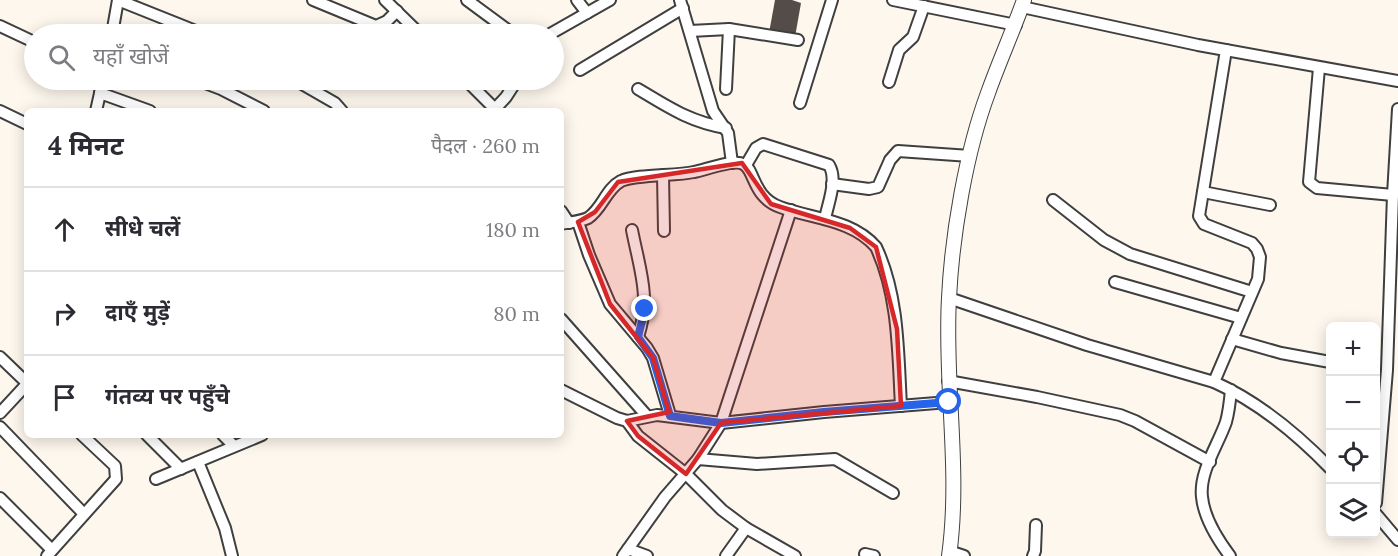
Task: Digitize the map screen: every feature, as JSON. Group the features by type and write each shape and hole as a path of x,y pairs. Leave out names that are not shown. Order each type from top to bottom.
{"street":[{"path":"114,24 118,0 178,24"},
{"path":"314,0 371,24"},
{"path":"385,0 410,24"},
{"path":"467,0 499,24"},
{"path":"577,0 587,13"},
{"path":"564,26 610,0"},
{"path":"800,103 832,0"},
{"path":"893,0 1016,25"},
{"path":"964,556 949,554 953,523 954,466 948,381 952,259 970,156 987,94 1023,3 1226,50 1398,81"},
{"path":"580,70 681,4 713,111 728,133 732,163"},
{"path":"889,82 899,50 913,37 924,6"},
{"path":"380,24 397,11"},
{"path":"0,26 24,37"},
{"path":"690,31 729,29 798,40"},
{"path":"726,89 729,29"},
{"path":"1214,382 1261,266 1257,249 1252,243 1204,224 1199,216 1226,50"},
{"path":"1319,68 1309,182 1317,188 1393,195"},
{"path":"638,89 684,117 707,125 726,128"},
{"path":"97,108 101,90"},
{"path":"223,90 258,108"},
{"path":"312,90 339,108"},
{"path":"476,90 493,108"},
{"path":"497,108 511,90"},
{"path":"100,93 142,108"},
{"path":"1378,484 1394,315 1393,195 1398,109"},
{"path":"0,111 24,123"},
{"path":"746,165 759,145 766,144 829,165 832,172 832,184 825,219"},
{"path":"832,184 869,189 878,187 890,160 898,151 970,156"},
{"path":"670,416 653,358 610,304 589,255 569,223 595,212 618,183 626,179 691,172 732,163 746,165"},
{"path":"746,165 756,187 771,204 850,228 862,234 876,247 892,297 897,329 901,406"},
{"path":"663,175 664,231"},
{"path":"1203,192 1270,205"},
{"path":"1053,200 1104,240 1130,254 1252,292"},
{"path":"647,556 625,553 665,497 698,459 721,423 791,210"},
{"path":"632,230 645,294 644,319 638,337"},
{"path":"1115,282 1241,318"},
{"path":"949,298 1087,345 1214,382 1231,390 1283,423 1326,464"},
{"path":"564,323 647,416"},
{"path":"1232,339 1281,353 1326,361"},
{"path":"0,357 24,381"},
{"path":"1380,369 1387,370"},
{"path":"948,381 1037,397 1120,416 1135,421 1210,462"},
{"path":"0,413 24,387"},
{"path":"1230,556 1215,533 1204,507 1202,486 1225,423 1231,390"},
{"path":"564,392 627,421 647,416 670,416 721,423 949,402"},
{"path":"627,421 638,436 686,474 722,510 746,528 791,555"},
{"path":"0,427 84,514"},
{"path":"0,498 49,553 116,479 115,466 85,438"},
{"path":"150,438 181,468"},
{"path":"226,438 234,446"},
{"path":"156,479 254,438"},
{"path":"698,459 757,464 835,459 893,493"},
{"path":"198,462 225,528 232,556"},
{"path":"1380,519 1398,540"},
{"path":"1033,556 1036,525"},
{"path":"726,556 746,528"}],"highlighted area":[{"path":"742,163 771,204 850,228 876,247 897,329 901,406 721,423 686,474 638,436 627,421 669,412 653,358 610,304 578,222 595,212 618,182"}],"building":[{"path":"775,0 792,0 801,3 795,37 769,33"}],"route":[{"path":"645,309 638,337 653,358 670,416 721,423 949,402"}]}
